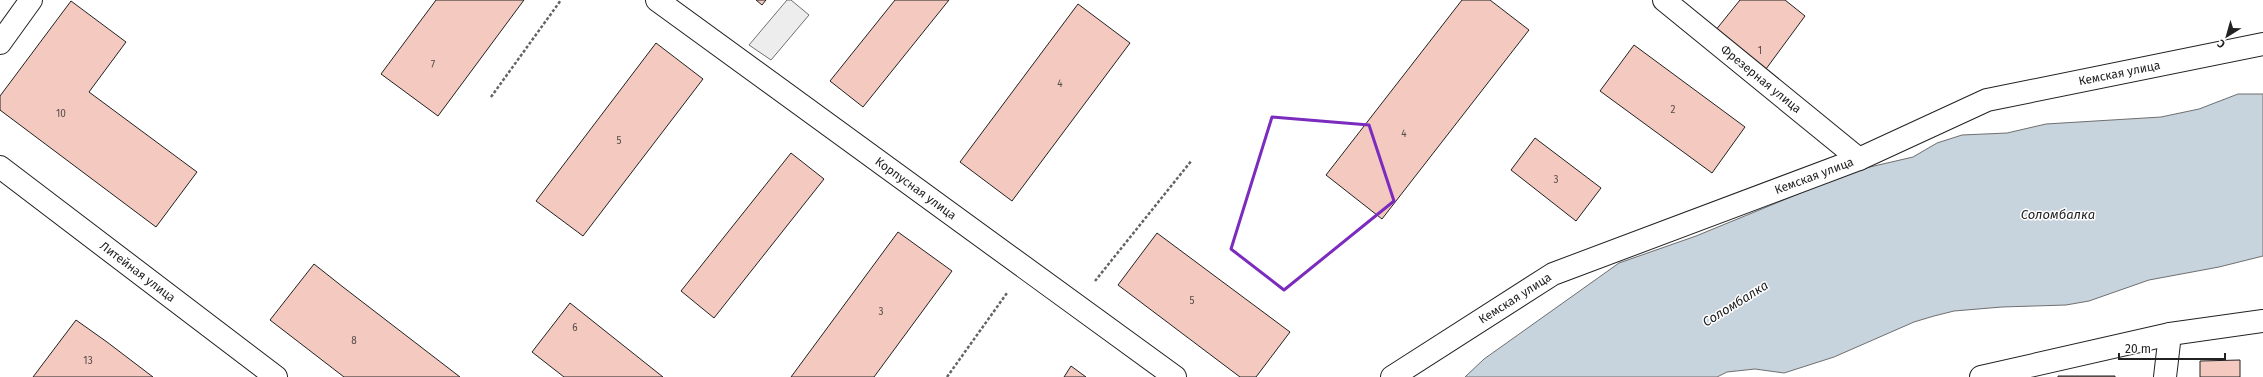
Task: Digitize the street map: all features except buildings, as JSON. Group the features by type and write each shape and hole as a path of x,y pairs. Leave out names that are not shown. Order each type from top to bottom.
{"street":[{"path":"0,43 31,0"},
{"name":"Корпусная улица","path":"657,0 1175,377"},
{"name":"Фрезерная улица","path":"1664,0 1859,159"},
{"name":"Кемская улица","path":"1392,377 1553,274 1859,159 1987,100 2263,44"},
{"name":"Литейная улица","path":"0,167 276,377"},
{"path":"1981,377 2170,334 2263,321"},
{"path":"2165,377 2170,334"}],"path":[{"path":"491,97 561,0"},
{"path":"1076,305 1192,160"},
{"path":"947,377 1025,268"}],"highlighted area":[{"path":"1272,117 1369,125 1394,201 1284,290 1231,249"}],"shaded area":[{"path":"787,0 791,0 809,15 771,60 749,45"}],"water":[{"name":"Соломбалка","path":"2238,94 2263,94 2263,256 2219,267 2149,280 2089,301 2066,305 2002,307 1954,311 1914,322 1834,357 1784,373 1755,369 1727,372 1717,377 1465,377 1484,359 1619,263 1696,236 1808,190 1831,176 1913,157 1937,143 1962,135 2007,133 2046,124 2161,117 2199,109"}]}
